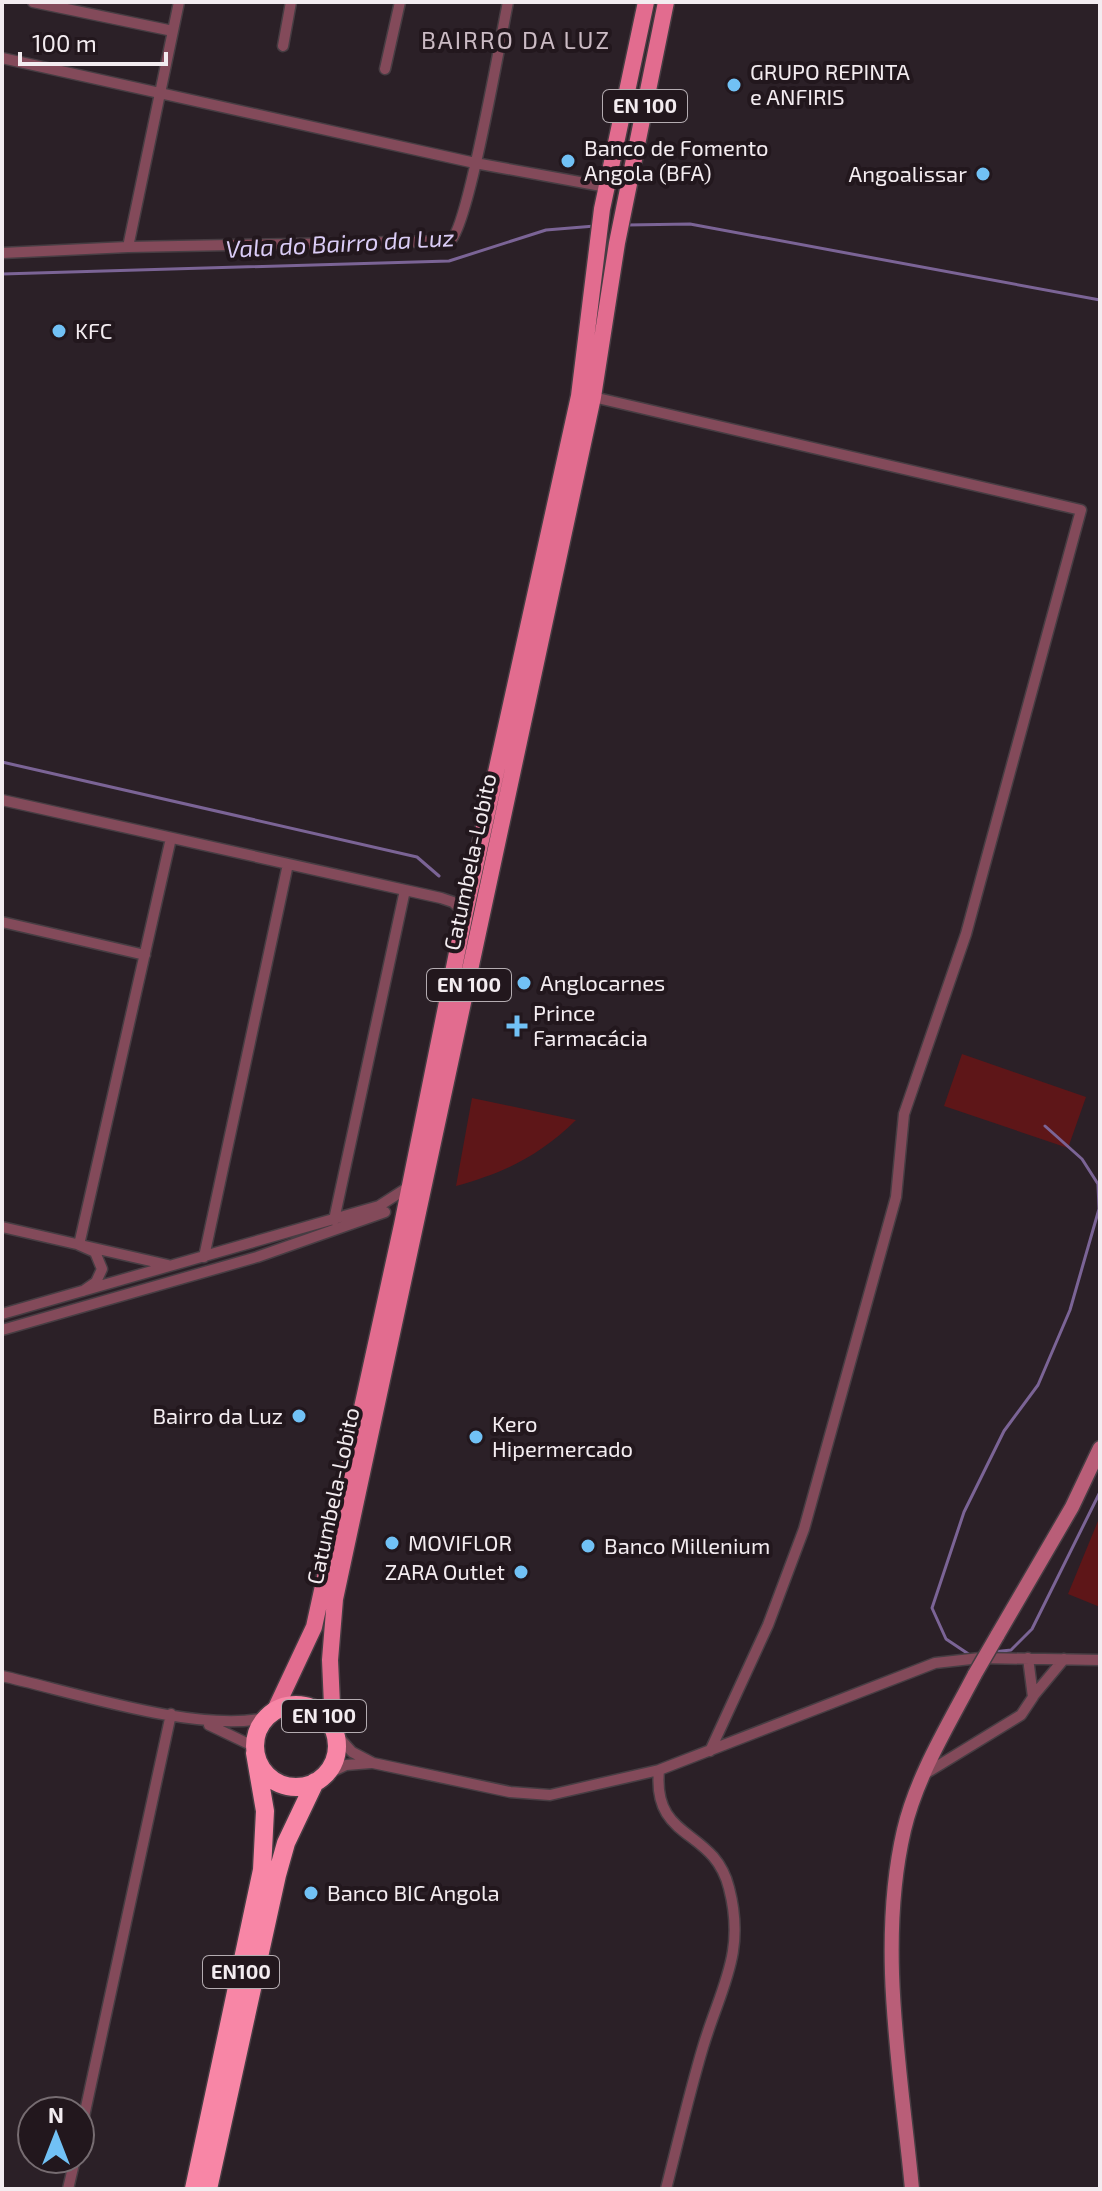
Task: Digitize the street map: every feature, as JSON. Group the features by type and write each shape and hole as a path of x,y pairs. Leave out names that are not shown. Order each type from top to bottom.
{"highway":[{"name":"EN 100","path":"254,1749 270,1714 301,1705 325,1716 334,1730 337,1752 320,1778"},
{"path":"254,1749 259,1765 278,1783 303,1786 320,1778"},
{"name":"EN100","path":"194,2189 262,1870 265,1811 254,1749"},
{"name":"EN100","path":"208,2189 277,1875 286,1843 320,1778"}],"main road":[{"name":"EN 100","path":"607,187 646,2"},
{"name":"Catumbela-Lobito","path":"334,1730 330,1660 335,1599 593,397 617,243 666,2"},
{"name":"Catumbela-Lobito","path":"270,1714 314,1627 403,1221 407,1188 465,913 579,396 597,241 607,187"}],"street":[{"path":"33,2 173,31"},
{"path":"128,247 179,2"},
{"path":"283,46 291,2"},
{"path":"385,69 400,2"},
{"path":"2,253 128,247 446,243 459,231 508,2"},
{"path":"2,58 475,163 607,187"},
{"path":"593,397 1081,510 966,934 904,1114 896,1197 804,1529 768,1625 710,1751"},
{"path":"2,800 441,898 453,902 465,913"},
{"path":"79,1245 171,838"},
{"path":"204,1257 288,864"},
{"path":"334,1220 405,890"},
{"path":"441,898 470,890"},
{"path":"2,922 145,955"},
{"path":"2,1314 371,1209 407,1188"},
{"path":"371,1209 403,1221"},
{"path":"2,1330 257,1257 385,1212"},
{"path":"2,1227 172,1266"},
{"path":"79,1245 95,1252 102,1269 96,1282 83,1291"},
{"path":"2,1304 22,1308"},
{"path":"912,2189 893,1975 894,1891 904,1829 923,1775 975,1674 1072,1507 1100,1448"},
{"path":"1028,1658 1033,1697"},
{"path":"320,1778 346,1765 373,1763 530,1795 602,1786 659,1770 935,1663 1028,1658 1100,1660"},
{"path":"923,1775 1021,1715 1064,1659"},
{"path":"2,1676 200,1720 244,1723 270,1714"},
{"path":"89,2095 171,1714"},
{"path":"200,1720 254,1749"},
{"path":"334,1730 352,1752 373,1763"},
{"path":"659,1770 661,1808 672,1823 706,1848 720,1866 729,1885 737,1933 726,1987 703,2048 666,2189"}],"shaded area":[{"path":"962,1054 1086,1097 1068,1148 944,1106"},
{"path":"472,1098 576,1120 549,1144 521,1161 456,1186"},
{"path":"1100,1522 1100,1607 1068,1594"}],"waterway":[{"name":"Vala do Bairro da Luz","path":"627,225 690,224 1100,300"},
{"name":"Vala do Bairro da Luz","path":"2,274 449,261 546,230 595,226"},
{"path":"2,762 417,857 439,876"},
{"path":"970,1655 946,1639 932,1608 964,1512 1004,1431 1038,1385 1070,1310 1099,1209 1098,1184 1082,1159 1045,1126"},
{"path":"993,1652 1011,1650 1032,1629 1100,1492"}],"place":[{"name":"GRUPO REPINTA e ANFIRIS","path":"734,85"},
{"name":"Banco de Fomento Angola (BFA)","path":"568,161"},
{"name":"Angoalissar","path":"983,174"},
{"name":"KFC","path":"59,331"},
{"name":"Anglocarnes","path":"524,983"},
{"name":"Prince Farmacácia","path":"517,1026"},
{"name":"Bairro da Luz","path":"299,1416"},
{"name":"Kero Hipermercado","path":"476,1437"},
{"name":"MOVIFLOR","path":"392,1543"},
{"name":"Banco Millenium","path":"588,1546"},
{"name":"ZARA Outlet","path":"521,1572"},
{"name":"Banco BIC Angola","path":"311,1893"}],"district":[{"name":"BAIRRO DA LUZ","path":"516,41"}]}
